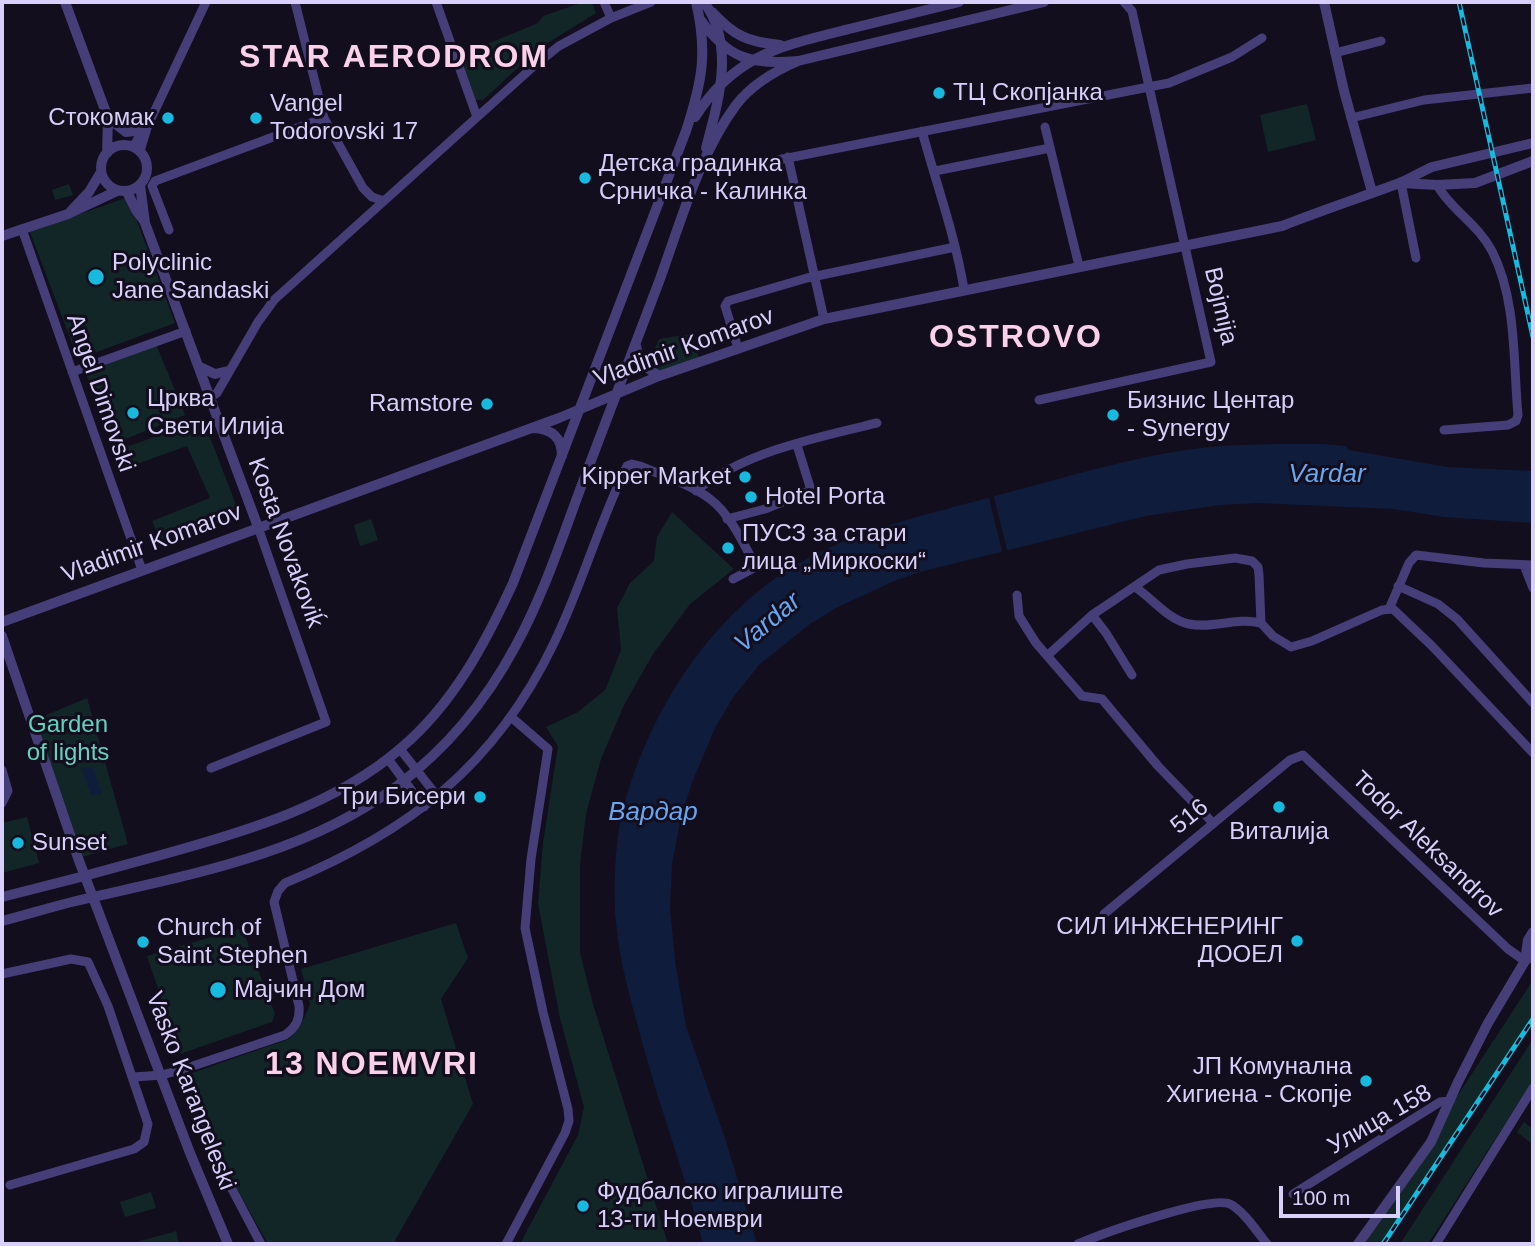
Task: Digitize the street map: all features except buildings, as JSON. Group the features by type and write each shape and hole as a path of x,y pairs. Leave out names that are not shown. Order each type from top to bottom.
{"street":[{"path":"65,2 108,124 107,153"},
{"path":"132,148 146,128 205,2"},
{"path":"295,2 324,118 363,188 372,197 384,201"},
{"path":"436,2 477,117"},
{"path":"604,2 611,18"},
{"path":"211,397 217,393 258,322 274,300 477,117 559,46 611,18 651,2"},
{"path":"2,897 260,826 317,801 388,759 445,701 481,647 513,583 686,131 702,75 703,55 695,2"},
{"path":"686,131 722,81 751,61 783,45 959,2"},
{"path":"2,921 216,868 289,846 360,811 418,769 450,739 471,714 515,648 536,604 700,172 737,104 755,85 781,68 798,61 1044,2"},
{"path":"1124,2 1133,6"},
{"path":"1324,2 1351,118 1372,192"},
{"path":"706,5 745,40 783,45"},
{"path":"700,172 722,81 720,44 706,5"},
{"name":"Bojmija","path":"1039,400 1211,362 1133,6"},
{"path":"699,18 720,44 751,61 798,61"},
{"path":"737,168 1169,83 1232,57 1262,38"},
{"path":"1335,53 1381,41"},
{"path":"1351,118 1424,100 1533,88"},
{"path":"169,230 152,186 155,181 324,118"},
{"path":"108,124 126,132 146,128"},
{"path":"2,236 68,214 140,185 147,168 145,159 108,124"},
{"path":"1045,127 1079,266"},
{"path":"922,131 935,170 964,289"},
{"name":"Vladimir Komarov","path":"2,622 581,408 659,376 824,319 1282,226 1401,183 1432,167 1533,143"},
{"path":"122,191 104,181 102,162 114,147 132,148"},
{"path":"935,170 1050,148"},
{"path":"788,157 824,319"},
{"name":"Vladimir Komarov","path":"1401,183 1437,186 1475,183 1533,161"},
{"path":"68,214 89,192 101,172"},
{"path":"1401,183 1416,258"},
{"name":"Kosta Novakoviḱ","path":"140,185 145,222 211,397 326,722 211,768"},
{"path":"1437,186 1474,225 1491,250 1502,276 1507,297 1518,415 1516,421 1508,425 1444,430"},
{"name":"Kosta Novakoviḱ","path":"122,191 145,222"},
{"name":"Angel Dimovski","path":"22,229 142,570"},
{"path":"738,348 726,303 814,277 955,247"},
{"path":"72,372 186,331"},
{"path":"636,345 639,360 659,376"},
{"path":"200,367 215,374 228,371"},
{"path":"696,491 716,475 767,454 877,423"},
{"path":"527,428 552,432 562,447 562,458"},
{"path":"727,519 765,509 809,491 797,445"},
{"path":"134,1077 162,1075 184,1069 285,1035 298,1022 299,1006 274,902 278,891 285,883 363,848 424,807 478,758 511,718 555,642 627,466 640,466 713,501 754,563 752,569 733,579"},
{"path":"1389,609 1409,562 1416,555 1529,565 1533,588"},
{"path":"1048,655 1092,615 1159,570 1187,564 1235,558 1252,561 1258,567 1261,623"},
{"path":"1398,586 1438,604 1457,619 1533,703"},
{"path":"1135,587 1160,607 1190,625 1246,620 1261,623 1273,636 1291,647 1389,609 1396,611 1533,753"},
{"path":"1017,595 1019,616 1036,643 1082,696 1102,699 1158,766 1213,823"},
{"path":"1092,615 1132,675"},
{"name":"Vasko Karangeleski","path":"2,636 86,876 190,1153 228,1244"},
{"path":"506,1244 569,1121 525,928 531,859 548,749 511,718"},
{"path":"400,749 437,796"},
{"name":"516","path":"1104,914 1290,760 1303,754"},
{"name":"Todor Aleksandrov","path":"1303,754 1508,949 1529,958"},
{"path":"388,759 424,807"},
{"path":"2,770 8,791 2,803"},
{"path":"1358,1244 1432,1142 1488,1023 1529,958 1528,940 1533,932"},
{"path":"2,974 71,959 88,962 104,996 148,1124 144,1142 134,1149 10,1185"},
{"path":"184,1069 225,1176 261,1244"},
{"path":"1436,1244 1533,1088"},
{"name":"Улица 158","path":"1293,1194 1440,1102 1450,1101"},
{"path":"1078,1244 1214,1202 1233,1206 1267,1244"}],"green space":[{"path":"584,2 592,2 596,13 538,49 483,100 475,100 458,56 538,23 543,16"},
{"path":"1307,104 1316,140 1268,152 1260,115"},
{"path":"69,184 73,195 55,200 52,190"},
{"path":"128,197 175,323 78,359 30,232"},
{"path":"691,334 700,361 659,376 649,362 659,339"},
{"path":"156,344 185,415 113,444 84,369"},
{"path":"203,419 238,510 160,540 152,521 210,498 187,446 131,466 124,448"},
{"path":"672,512 734,569 690,604 653,654 624,705 601,759 586,814 580,864 580,953 593,1004 668,1244 520,1244 578,1135 584,1107 560,1018 538,904 543,843 558,746 546,727 578,712 605,690 621,650 617,608 630,583 654,561 657,537"},
{"path":"371,519 378,540 360,546 354,525"},
{"name":"Garden of lights","path":"87,698 128,844 78,858 32,721"},
{"name":"Sunset","path":"27,817 39,863 2,873 2,823"},
{"path":"456,923 468,958 441,999 473,1104 393,1244 268,1244 233,1182 192,1073 289,1039 302,1023 310,1004 301,969"},
{"path":"242,928 275,1014 272,1022 180,1054 147,956"},
{"path":"1533,980 1533,1024 1386,1244 1361,1244"},
{"path":"1533,1039 1533,1080 1428,1244 1400,1244"},
{"path":"1524,1122 1533,1129 1531,1143 1517,1132"},
{"path":"151,1192 156,1208 125,1217 120,1202"},
{"path":"176,1231 179,1244 129,1244 173,1232"}],"water":[{"name":"Вардар","path":"1237,445 1346,446 1349,450 1447,467 1533,471 1533,523 1444,517 1393,509 1259,503 1220,505 1146,516 920,572 894,581 836,608 810,624 760,664 734,696 715,728 691,785 672,864 670,908 686,1026 725,1138 757,1244 703,1244 629,992 620,952 615,910 616,858 624,806 650,734 690,665 742,605 772,581 828,548 876,529 1140,458"},
{"path":"81,767 93,768 102,794 91,795"}],"pier":[{"path":"993,493 1008,554 1003,555 988,494"}],"railway":[{"path":"1459,2 1533,337"},
{"path":"1383,1244 1533,1019"}],"place":[{"name":"ТЦ Скопјанка","path":"939,93"},
{"name":"Стокомак","path":"168,118"},
{"name":"Vangel Todorovski 17","path":"256,118"},
{"name":"Детска градинка Срничка - Калинка","path":"585,178"},
{"name":"Polyclinic Jane Sandaski","path":"96,277"},
{"name":"Ramstore","path":"487,404"},
{"name":"Црква Свети Илија","path":"133,413"},
{"name":"Бизнис Центар - Synergy","path":"1113,415"},
{"name":"Kipper Market","path":"745,477"},
{"name":"Hotel Porta","path":"751,497"},
{"name":"ПУСЗ за стари лица „Миркоски“","path":"728,548"},
{"name":"Три Бисери","path":"480,797"},
{"name":"Виталија","path":"1279,807"},
{"name":"Sunset","path":"18,843"},
{"name":"СИЛ ИНЖЕНЕРИНГ ДООЕЛ","path":"1297,941"},
{"name":"Church of Saint Stephen","path":"143,942"},
{"name":"Мајчин Дом","path":"218,990"},
{"name":"ЈП Комунална Хигиена - Скопје","path":"1366,1081"},
{"name":"Фудбалско игралиште 13-ти Ноември","path":"583,1206"}],"district":[{"name":"STAR AERODROM","path":"394,58"},
{"name":"OSTROVO","path":"1016,338"},
{"name":"13 NOEMVRI","path":"372,1065"}],"water label":[{"name":"Vardar","path":"1327,475"},
{"name":"Vardar","path":"768,623"}]}
